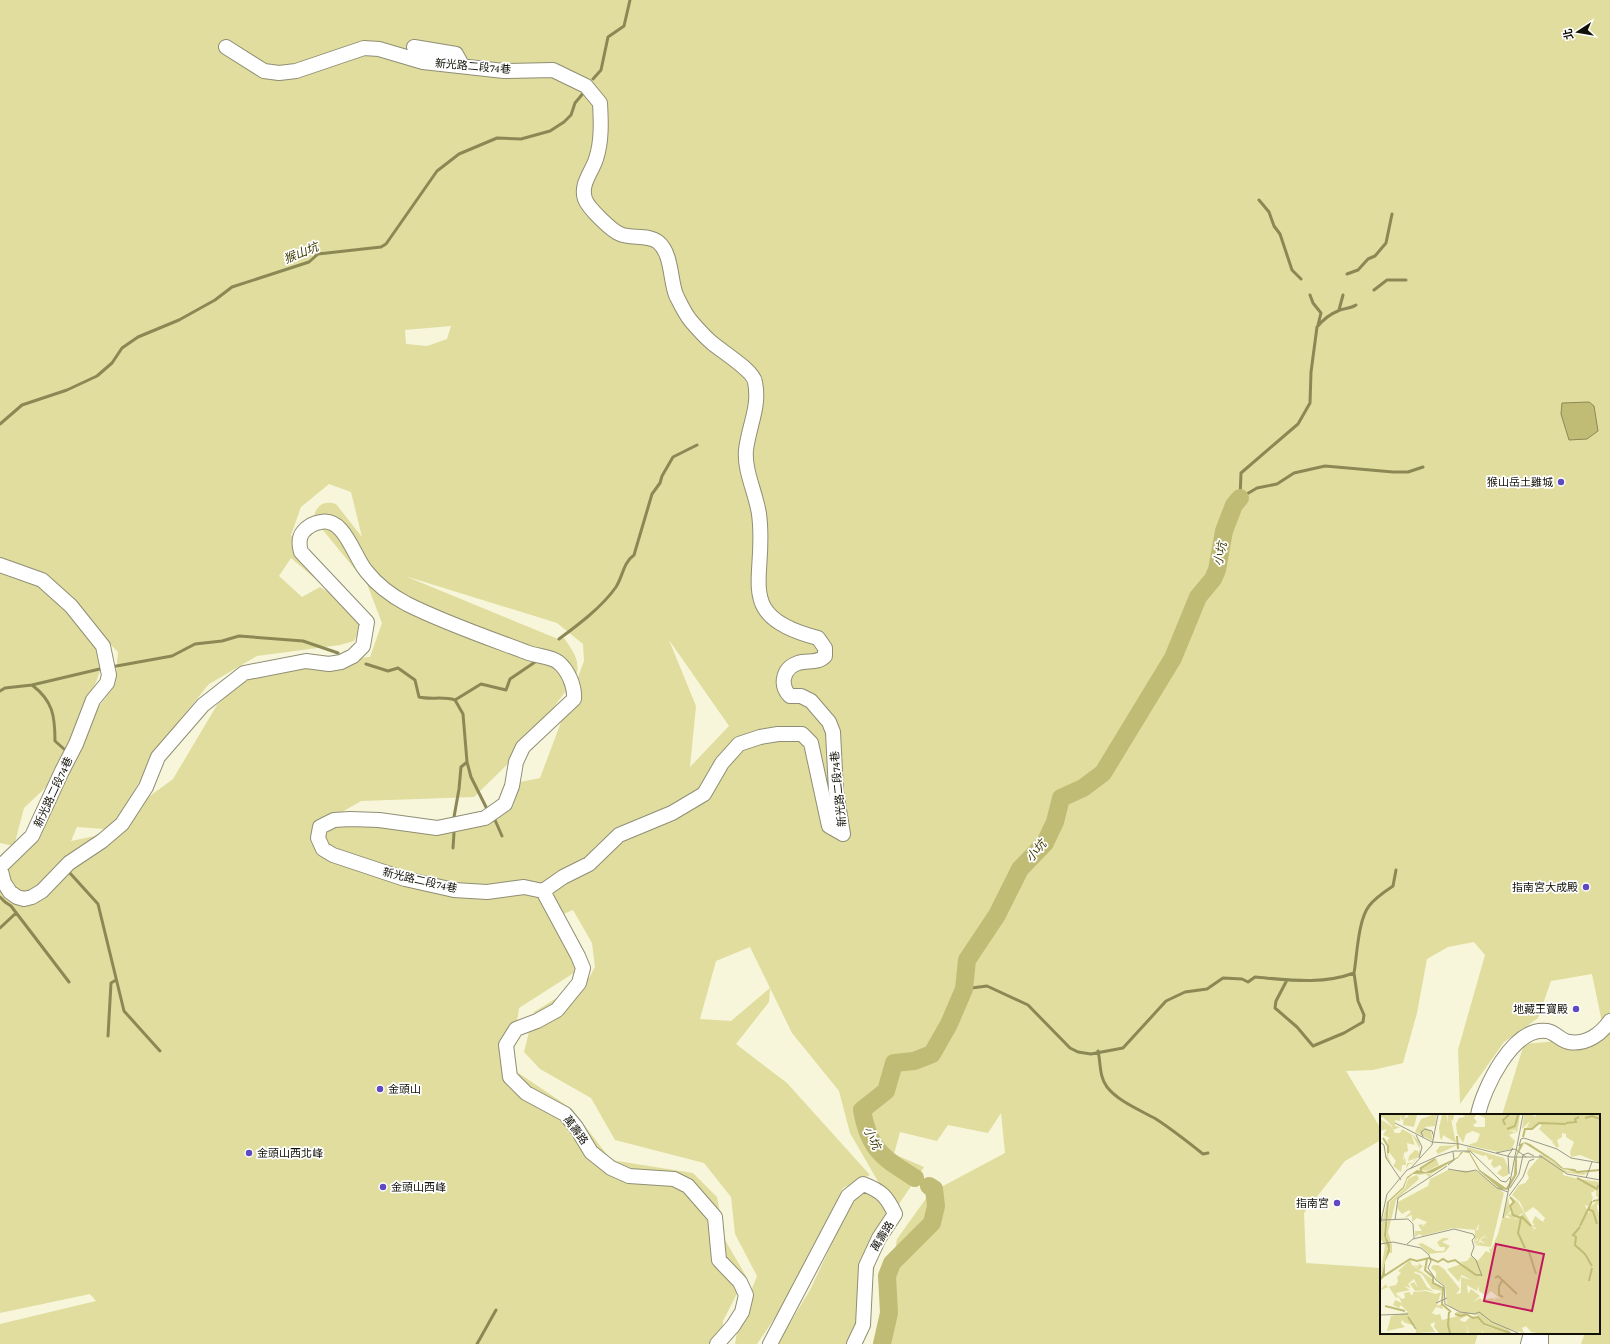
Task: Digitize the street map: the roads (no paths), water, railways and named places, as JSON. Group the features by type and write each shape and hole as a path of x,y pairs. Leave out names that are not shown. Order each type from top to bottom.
{"street":[{"name":"新光路二段74巷","path":"0,565 42,580 70,606 103,646 109,675 107,683 93,700 76,744 32,836 0,867 4,883 10,892 17,897 24,899 32,897 42,891 69,862 114,832 139,800 158,757 166,746 204,705 244,673 306,662 329,664 341,662 353,656 363,646 367,622 301,552 299,544 302,533 313,523 324,521 333,522 340,529 366,572 390,594 430,615 528,653 557,661 567,672 575,690 574,699 523,748 516,762 512,786 505,804 484,818 437,828 379,820 334,820 320,827 318,838 323,849 346,860 405,879 454,890 487,892 524,886 543,891 563,877 589,864 619,835 672,813 704,794 722,763 739,744 760,737 789,733 802,734 812,743 828,826 843,834 836,791 833,732 829,722 811,701 801,696 790,696 784,690 782,682 788,670 798,663 820,660 825,656 825,648 818,638 797,633 783,625 766,612 759,600 759,514 748,468 746,450 757,404 755,379 745,369 710,342 690,320 676,295 667,255 660,243 654,240 620,234 595,213 585,199 584,184 596,159 600,145 600,103 586,86 553,70 504,71 462,65 423,62 379,49 364,48 296,71 279,73 264,71 226,47"},
{"path":"414,47 456,54 462,65"},
{"name":"萬壽路","path":"543,891 583,968 579,983 557,1010 537,1021 516,1029 506,1045 510,1077 526,1092 565,1114 576,1126 591,1152 611,1168 629,1176 674,1179 688,1186 715,1217 719,1260 740,1282 746,1295 742,1312 717,1344"},
{"path":"1478,1114 1485,1090 1512,1046 1520,1039 1533,1033 1547,1031 1568,1042 1582,1041 1596,1036 1610,1021"},
{"name":"萬壽路","path":"770,1344 848,1196 863,1184 887,1197 895,1214 879,1238 866,1266 864,1325 854,1344"},
{"path":"1528,1344 1531,1334"},
{"path":"1541,1334 1542,1344"}],"waterway":[{"path":"593,79 601,70 608,37 624,26 630,0"},
{"name":"猴山坑","path":"0,424 22,405 67,390 97,376 112,363 122,348 138,337 179,320 215,300 232,287 309,262 318,254 381,247 386,244 437,171 459,154 497,138 521,139 550,131 564,122 571,115 575,103 585,91"},
{"path":"1259,200 1269,212 1274,226 1280,234 1292,270 1301,279"},
{"path":"1347,274 1358,270 1368,259 1375,256 1386,243 1392,214"},
{"path":"1374,290 1387,280 1406,280"},
{"path":"1310,295 1313,303 1321,313 1318,325"},
{"path":"1339,310 1343,295"},
{"path":"1240,498 1241,473 1298,424 1310,403 1311,372 1317,327 1332,314 1356,305"},
{"path":"559,639 597,609 616,587 625,566 634,555 652,494 660,483 662,476 673,457 697,445"},
{"path":"1240,498 1257,488 1277,484 1294,473 1325,466 1393,472 1408,472 1423,467"},
{"name":"小坑","path":"915,1178 894,1165 879,1152 869,1135 862,1110 886,1091 894,1063 914,1061 932,1054 949,1024 964,989 967,960 997,915 1020,869 1045,843 1055,822 1061,798 1083,788 1103,773 1173,658 1198,597 1213,579 1217,570 1224,531 1234,505 1240,498"},
{"path":"111,667 172,656 195,644 222,641 239,636 303,641 338,653"},
{"path":"366,664 388,671 398,668 415,680 419,697 446,698 455,700 481,684 506,690 510,679 538,660"},
{"path":"32,685 104,668"},
{"path":"0,691 5,688 32,685 39,691 49,703 53,717 55,741 64,749"},
{"path":"454,817 461,767 467,762 463,714 455,700"},
{"path":"467,762 471,777 486,807"},
{"path":"495,820 502,836"},
{"path":"453,848 454,833"},
{"path":"964,989 987,986 1028,1005 1070,1048 1078,1052 1091,1054 1123,1048 1166,1001 1185,992 1207,989 1223,978 1242,979 1248,982 1255,977 1305,981 1330,979 1354,973 1358,938 1365,912 1374,900 1393,886 1396,870"},
{"path":"69,872 98,904 124,1011 160,1051"},
{"path":"0,897 11,906 69,982"},
{"path":"0,928 16,913"},
{"path":"1287,980 1276,1001 1275,1008 1297,1027 1313,1046 1344,1033 1363,1022 1364,1015 1358,1001 1354,973"},
{"path":"108,1036 111,983 116,980"},
{"path":"1098,1051 1104,1083 1117,1097 1156,1119 1203,1154 1208,1153"},
{"name":"小坑","path":"882,1344 889,1313 887,1276 892,1263 932,1223 936,1206 934,1189 929,1186"},
{"path":"477,1344 496,1310"}],"place":[{"name":"猴山岳土雞城","path":"1561,482"},
{"name":"指南宮大成殿","path":"1586,887"},
{"name":"地藏王寶殿","path":"1576,1009"},
{"name":"金頭山","path":"380,1089"},
{"name":"金頭山西北峰","path":"249,1153"},
{"name":"金頭山西峰","path":"383,1187"},
{"name":"指南宮","path":"1337,1203"}]}
